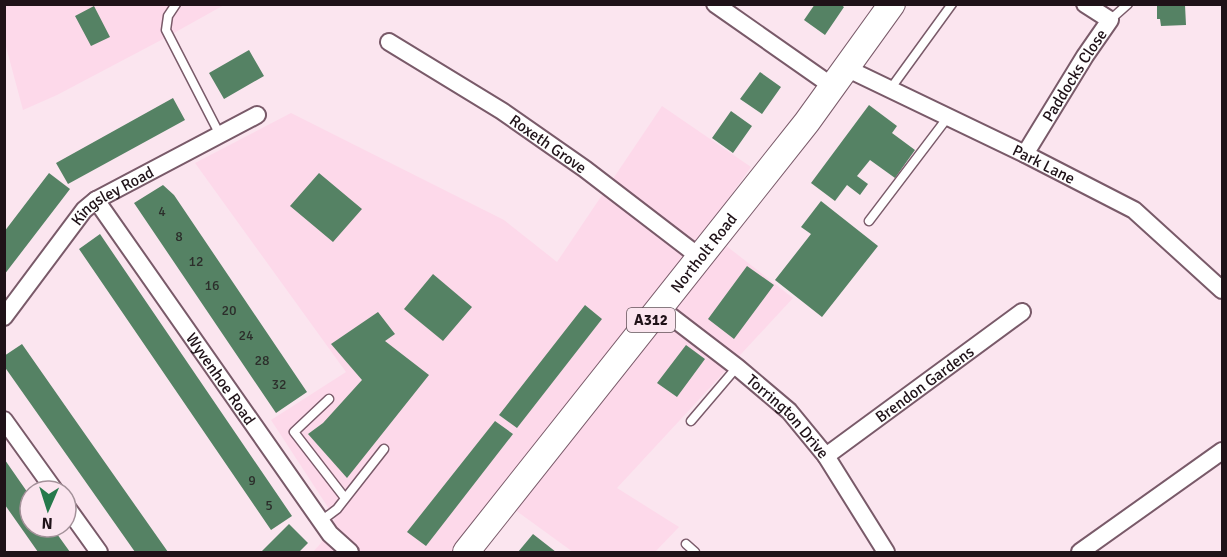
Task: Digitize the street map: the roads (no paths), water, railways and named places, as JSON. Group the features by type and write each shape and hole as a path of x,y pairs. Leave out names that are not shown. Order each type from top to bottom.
{"main road":[{"name":"Northolt Road","path":"466,552 807,122 892,4"}],"street":[{"name":"Park Lane","path":"715,4 839,77 891,88 1134,210 1222,290"},
{"name":"Paddocks Close","path":"1025,154 1085,56 1110,20 1085,4"},
{"name":"Roxeth Grove","path":"389,42 520,124 585,169 701,258"},
{"name":"Kingsley Road","path":"4,317 84,210 96,200 257,115"},
{"name":"Wyvenhoe Road","path":"96,200 330,534 350,552"},
{"name":"Torrington Drive","path":"660,308 737,367 789,411 826,456 886,552"},
{"name":"Brendon Gardens","path":"826,456 1022,312"},
{"path":"4,420 46,479"},
{"path":"1080,552 1222,451"},
{"path":"78,523 99,552"}],"lane":[{"path":"176,4 168,16 166,30 219,134"},
{"path":"891,88 952,4"},
{"path":"1110,20 1128,4"},
{"path":"869,221 948,117"},
{"path":"692,421 737,367"},
{"path":"329,399 294,432 345,498"},
{"path":"321,521 337,509 384,449"},
{"path":"686,544 695,552"}]}
